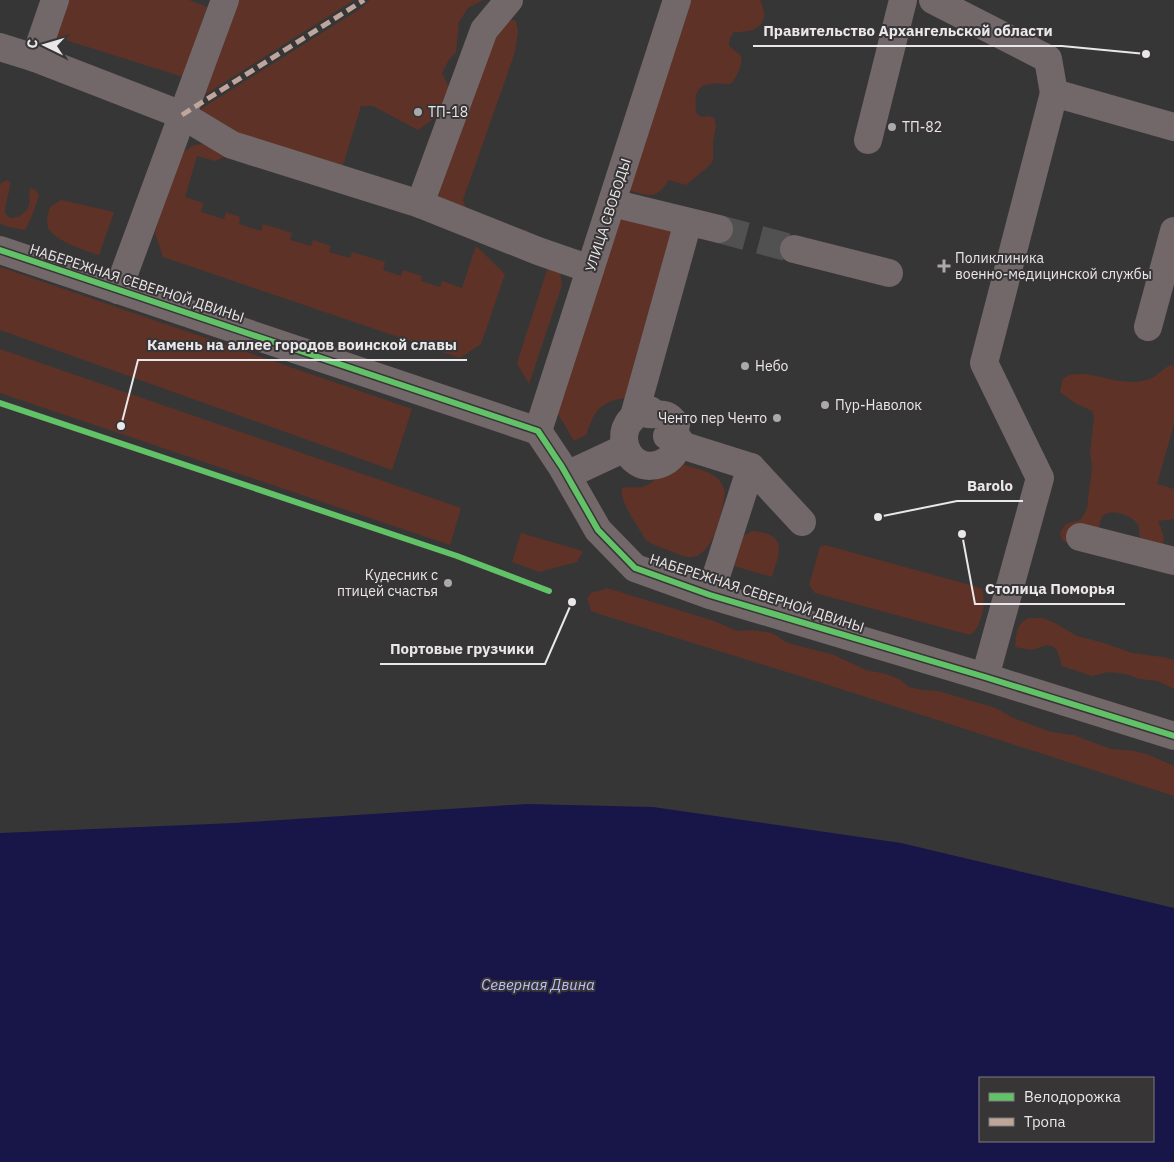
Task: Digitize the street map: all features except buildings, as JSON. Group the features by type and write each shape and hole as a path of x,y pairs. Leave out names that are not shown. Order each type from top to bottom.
{"street":[{"path":"35,58 54,0"},
{"path":"118,290 225,0"},
{"path":"420,204 484,30 509,0"},
{"name":"УЛИЦА СВОБОДЫ","path":"538,431 677,0"},
{"path":"868,140 903,0"},
{"path":"933,0 1048,59 1054,93 984,363 1040,478 985,677"},
{"path":"0,47 35,58 182,115 232,145 420,204 538,251 590,269"},
{"path":"1054,93 1174,127"},
{"path":"612,203 720,230"},
{"path":"634,416 650,410 648,414 667,415 676,425 667,436 679,440 672,457 657,465 641,464 630,456 623,441 624,429 634,416 688,222"},
{"path":"1148,327 1174,231"},
{"path":"794,249 889,273"},
{"name":"НАБЕРЕЖНАЯ СЕВЕРНОЙ ДВИНЫ","path":"0,250 538,431 567,475 598,530 636,568 710,595 1174,736"},
{"path":"678,444 751,467 802,522"},
{"path":"567,475 626,448"},
{"path":"710,595 751,467"},
{"path":"1080,537 1174,561"}],"shaded area":[{"path":"68,0 189,0 207,7 183,77 56,37"},
{"path":"230,0 354,0 195,101"},
{"path":"370,0 483,0 468,8 459,22 456,52 448,61 442,73 450,89 448,108 418,130 373,106 361,106 341,172 203,121 196,112 360,9"},
{"path":"689,0 760,0 764,15 763,21 755,29 734,32 731,37 729,46 741,57 741,65 731,84 705,85 698,91 696,113 701,117 708,116 714,118 716,125 713,142 713,160 710,165 686,185 669,180 660,191 652,195 642,194 629,190"},
{"path":"508,19 516,21 518,32 515,52 463,200 466,209 517,229 528,230 526,236 439,201 440,186 488,47"},
{"path":"214,143 229,155 215,161 197,156 185,197 203,203 201,212 224,219 226,212 240,217 239,224 261,231 263,224 292,233 290,240 311,246 313,240 331,246 329,252 350,258 352,252 385,262 383,270 401,276 403,270 422,276 421,281 440,287 442,281 462,288 476,246 505,274 481,344 460,358 163,257 155,233 177,156 194,145"},
{"path":"7,180 10,182 10,186 5,213 10,218 19,216 28,209 30,188 36,190 39,196 25,230 8,227 0,223 0,187 1,183"},
{"path":"61,200 114,212 99,255 70,244 51,232 47,222 50,207"},
{"path":"617,218 695,235 631,397 612,401 601,407 596,412 586,435 574,441 557,412"},
{"path":"0,267 412,409 392,470 0,330"},
{"path":"548,267 560,270 562,285 529,384 517,363"},
{"path":"0,349 461,508 450,545 0,393"},
{"path":"1171,365 1174,366 1174,424 1157,484 1174,489 1174,519 1158,521 1164,537 1163,548 1144,542 1135,521 1132,518 1116,513 1103,516 1098,530 1072,545 1067,543 1062,539 1060,532 1066,524 1080,520 1087,508 1092,467 1090,453 1094,417 1092,411 1075,403 1060,392 1063,378 1080,374 1124,382 1139,382 1148,380"},
{"path":"683,464 703,470 714,476 719,480 725,492 722,509 712,540 706,549 692,557 681,555 646,540 626,507 622,494 622,488 645,486 664,472"},
{"path":"752,531 770,535 779,544 778,556 772,577 734,566 743,536"},
{"path":"521,533 583,551 577,562 539,572 512,562"},
{"path":"825,545 981,588 984,599 977,627 970,635 815,593 809,585 820,547"},
{"path":"607,588 714,621 737,631 751,630 772,633 788,643 834,655 866,670 899,679 909,687 938,691 996,708 1013,718 1051,732 1073,735 1111,749 1134,751 1149,755 1174,766 1174,796 591,611 587,598 592,592"},
{"path":"1029,618 1043,618 1077,636 1132,653 1174,660 1174,689 1158,681 1139,679 1126,674 1108,672 1092,676 1062,666 1057,650 1052,646 1047,645 1032,650 1015,647 1016,633 1019,626"}],"water":[{"name":"Северная Двина","path":"527,804 653,807 901,843 1174,908 1174,1162 0,1162 0,833 234,823"}],"tunnel":[{"path":"719,229 794,249"}],"marked path":[{"path":"182,115 364,0"}],"cycle path":[{"path":"0,250 538,431 562,467 598,530 635,568 710,595 1174,736"},
{"path":"0,403 457,556 549,591"}],"place":[{"name":"Правительство Архангельской области","path":"1146,54"},
{"name":"ТП-18","path":"418,112"},
{"name":"ТП-82","path":"892,127"},
{"name":"Поликлиника военно-медицинской службы","path":"944,266"},
{"name":"Небо","path":"745,366"},
{"name":"Пур-Наволок","path":"825,405"},
{"name":"Ченто пер Ченто","path":"777,418"},
{"name":"Камень на аллее городов воинской славы","path":"121,426"},
{"name":"Barolo","path":"878,517"},
{"name":"Столица Поморья","path":"962,534"},
{"name":"Кудесник с птицей счастья","path":"448,583"},
{"name":"Портовые грузчики","path":"572,602"}]}
